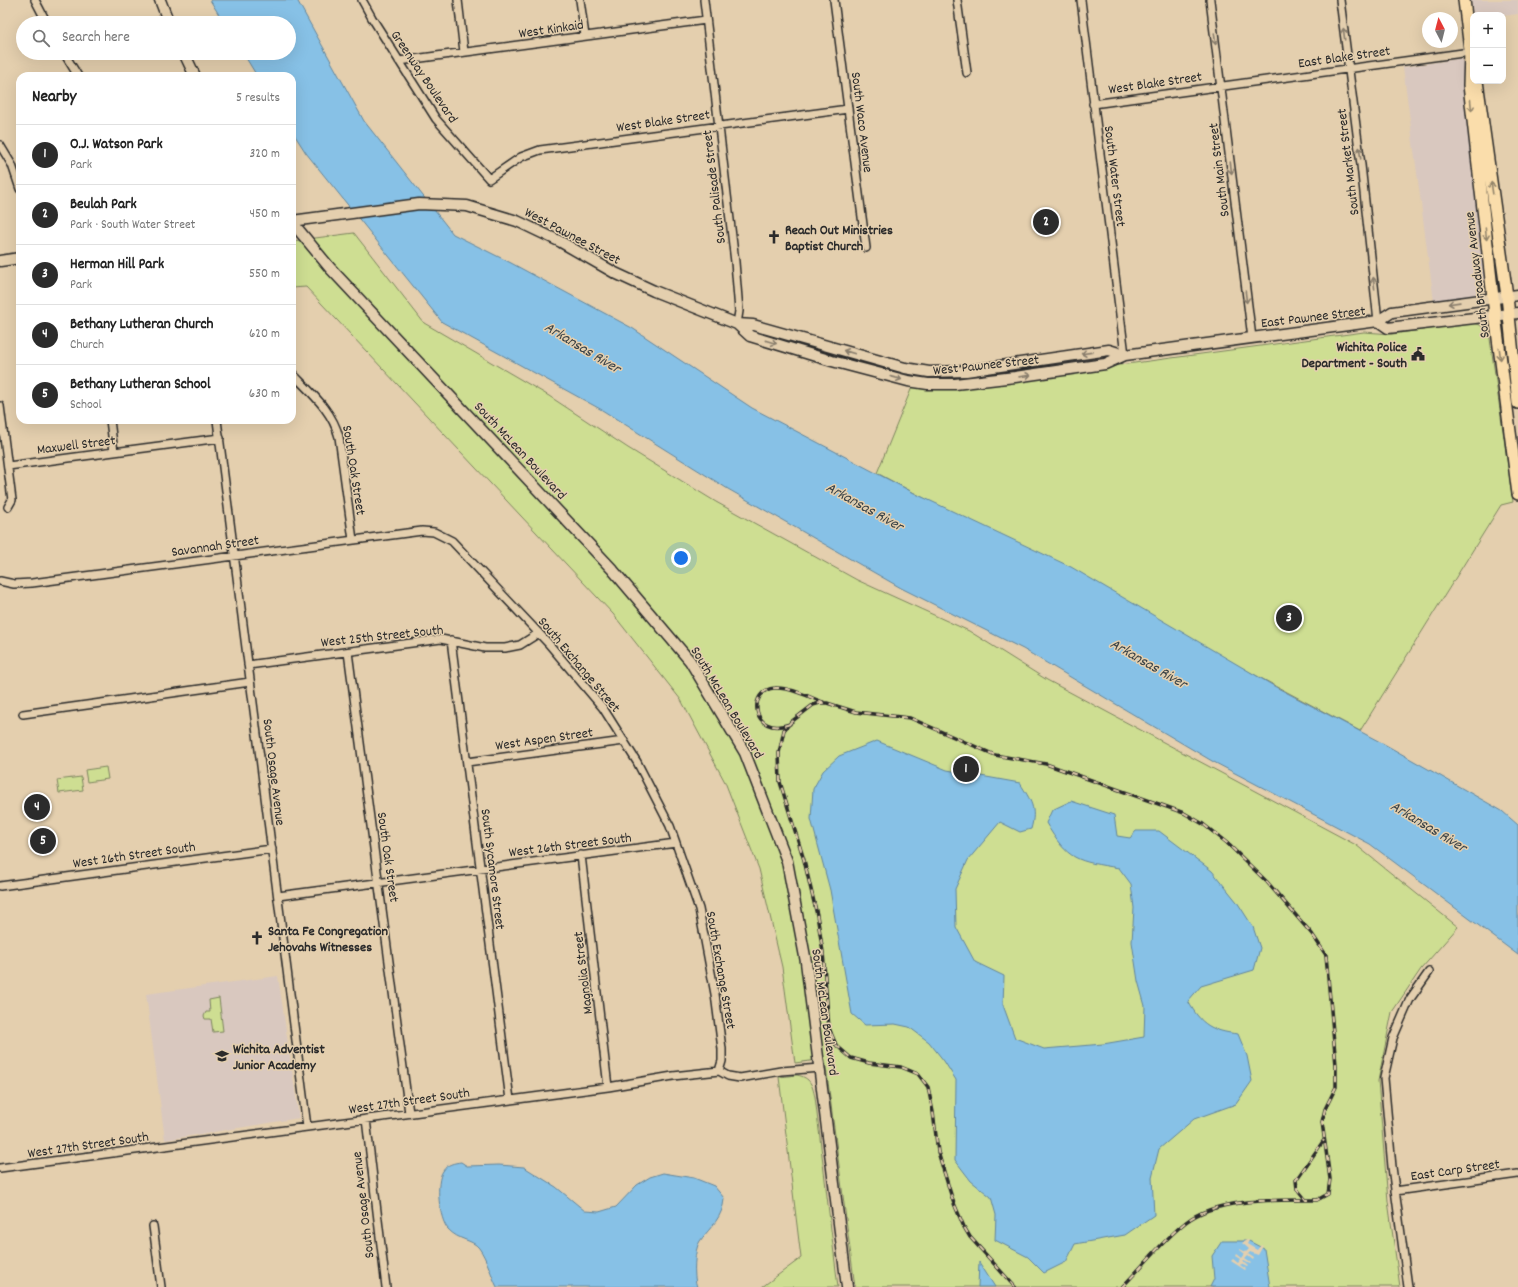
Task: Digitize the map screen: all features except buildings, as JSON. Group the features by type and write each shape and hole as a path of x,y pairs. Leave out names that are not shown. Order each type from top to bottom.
{"main road":[{"path":"160,0 166,16"},
{"name":"South Broadway Avenue","path":"1464,0 1470,52 1469,84 1495,315 1518,494"},
{"path":"187,60 193,72"},
{"name":"South Broadway Avenue","path":"1477,84 1512,296 1518,403"},
{"name":"West Pawnee Street","path":"296,221 420,204 467,206 517,220 561,242 614,272 654,291 737,324 750,336 839,363 908,381 928,384 955,384 1015,377 1105,364 1125,355 1252,338"},
{"name":"South McLean Boulevard","path":"296,227 330,268 612,569 690,660 745,753 787,861 806,962 847,1287"},
{"path":"0,261 16,259"},
{"name":"East Pawnee Street","path":"1252,338 1378,321 1392,312 1493,297 1512,296"},
{"name":"East Pawnee Street","path":"1378,321 1388,328 1513,314"}],"street":[{"path":"35,0 43,16"},
{"path":"458,0 464,52"},
{"path":"580,0 584,36"},
{"name":"South Palisade Street","path":"704,0 735,261 739,311 737,324"},
{"name":"South Waco Avenue","path":"834,0 866,248"},
{"path":"957,0 966,73"},
{"name":"South Water Street","path":"1081,0 1125,355"},
{"name":"South Main Street","path":"1210,0 1252,338"},
{"name":"South Market Street","path":"1340,0 1378,321"},
{"name":"Greenway Boulevard","path":"364,1 399,61 436,119 489,179"},
{"name":"West Kinkaid","path":"399,61 706,20"},
{"name":"East Blake Street","path":"1221,86 1470,52"},
{"path":"68,60 76,72"},
{"name":"West Blake Street","path":"1094,104 1221,86"},
{"name":"West Blake Street","path":"489,179 521,157 540,150 848,109"},
{"path":"0,145 12,165 16,177"},
{"name":"South Oak Street","path":"296,377 326,408 334,421 338,438 353,540"},
{"path":"0,406 12,500 8,507"},
{"path":"110,424 114,452"},
{"name":"South Osage Avenue","path":"218,424 233,556 307,1127"},
{"name":"Maxwell Street","path":"8,466 220,438"},
{"name":"Savannah Street","path":"0,581 14,584 32,584 422,530 434,532"},
{"name":"South Exchange Street","path":"434,532 452,541 539,633 603,708 645,776 670,826 700,916 715,994 722,1049 722,1061 719,1072"},
{"name":"West 25th Street South","path":"248,665 436,640 451,640 485,648 504,648 520,645 539,633"},
{"name":"South Sycamore Street","path":"451,640 510,1100"},
{"name":"South Oak Street","path":"348,652 409,1113"},
{"path":"23,714 250,682"},
{"name":"West Aspen Street","path":"467,762 624,740"},
{"name":"West 26th Street South","path":"278,896 676,843"},
{"name":"West 26th Street South","path":"0,886 272,849"},
{"name":"Magnolia Street","path":"581,855 608,1087"},
{"path":"1408,1287 1395,1191 1384,1078 1393,1038 1410,999 1428,972"},
{"name":"West 27th Street South","path":"0,1168 608,1087 673,1076 719,1072 728,1076 740,1078 782,1071 820,1068"},
{"name":"South Osage Avenue","path":"366,1119 386,1287"},
{"name":"East Carp Street","path":"1395,1191 1518,1174"},
{"path":"153,1226 161,1287"}],"shaded area":[{"path":"1471,0 1518,0 1518,14 1506,16 1506,12 1473,12"},
{"path":"1461,59 1463,62 1466,83 1485,280 1481,291 1475,296 1434,302 1403,67"},
{"name":"Wichita Adventist Junior Academy","path":"278,976 299,1118 165,1140 146,994"}],"green space":[{"path":"354,233 424,323 549,396 628,448 716,502 857,580 969,631 1047,680 1356,845 1458,927 1421,969 1392,1012 1378,1081 1388,1201 1400,1287 855,1287 825,1059 795,1063 782,967 759,869 725,782 681,700 613,614 306,287 296,288 296,240"},
{"path":"1473,323 1480,325 1489,332 1513,502 1501,505 1360,731 877,473 912,387 942,389 1364,332 1392,334"},
{"path":"106,767 108,779 87,782 85,770"},
{"path":"81,777 83,790 59,793 57,780"},
{"path":"219,998 223,1031 213,1032 211,1019 205,1019 204,1016 206,1012 210,1012 209,1000"},
{"path":"797,1075 808,1080 815,1097 838,1287 762,1287 801,1258 779,1077"}],"water":[{"name":"Arkansas River","path":"210,0 297,0 364,121 453,234 511,263 632,328 752,408 918,495 1071,567 1274,686 1384,744 1502,811 1518,825 1518,955 1370,844 1212,761 1023,649 901,588 728,489 602,410 442,322 306,153 296,137 296,72 255,72 247,60 296,60 296,16 220,16"},
{"path":"877,741 947,770 1020,783 1030,800 1033,810 1033,822 1031,829 1020,832 1000,822 968,860 955,889 956,927 975,962 1004,976 1003,1005 1015,1038 1044,1049 1103,1044 1144,1037 1145,1006 1138,981 1132,942 1134,908 1131,884 1119,868 1083,861 1068,852 1054,836 1046,823 1052,810 1071,801 1114,815 1117,836 1130,838 1136,831 1159,831 1212,871 1237,902 1253,927 1260,948 1254,970 1201,986 1188,1001 1198,1016 1214,1029 1238,1034 1247,1056 1252,1081 1236,1104 1194,1119 1159,1149 1152,1177 1154,1215 1125,1235 1075,1244 1066,1262 1044,1273 1028,1257 995,1240 996,1215 991,1197 971,1181 955,1160 956,1080 944,1061 929,1042 909,1027 895,1024 865,1025 852,1014 830,890 811,819 813,789 823,771 839,756"},
{"path":"461,1162 467,1166 499,1165 524,1167 556,1187 585,1211 599,1212 616,1207 637,1185 650,1177 663,1173 694,1178 714,1186 724,1198 723,1205 719,1216 700,1241 696,1250 695,1277 697,1287 497,1287 479,1248 473,1243 452,1233 448,1229 442,1217 439,1200 439,1183 441,1176 443,1171 449,1165"},
{"path":"1222,1241 1249,1241 1264,1249 1270,1287 1210,1287 1214,1279 1212,1256"},
{"path":"979,1262 995,1287 978,1287"}],"pier":[{"path":"1250,1239 1247,1244 1257,1250 1261,1245 1263,1246 1258,1255 1250,1252 1248,1254 1254,1258 1253,1260 1248,1256 1245,1259 1251,1263 1243,1262 1248,1266 1247,1267 1241,1264 1240,1265 1246,1269 1245,1270 1231,1261 1233,1259 1238,1263 1241,1259 1236,1256 1237,1254 1242,1258 1245,1254 1240,1249 1246,1252 1249,1249 1242,1243"}],"railway":[{"path":"790,724 777,727 767,724 761,719 757,712 757,704 760,696 766,690 775,688 787,689 823,702"},
{"path":"1015,1287 970,1237 964,1227 953,1201 938,1152 928,1087 918,1074 901,1067 869,1063 851,1058 836,1045 829,1028 823,952 817,915 804,860 780,782 779,753 784,730 791,722 813,705 827,703 856,712 910,718 995,755 1046,764 1184,813 1203,824 1227,843 1267,882 1312,934 1326,955 1336,1065 1336,1087 1325,1109 1322,1122 1330,1179 1328,1194 1317,1200 1306,1200 1297,1189 1296,1180 1324,1140"},
{"path":"1122,1287 1169,1237 1198,1214 1227,1205 1244,1202 1306,1200"}],"place":[{"name":"Beulah Park","path":"1046,222"},
{"name":"Reach Out Ministries Baptist Church","path":"774,237"},
{"name":"Wichita Police Department - South","path":"1418,354"},
{"name":"Herman Hill Park","path":"1289,618"},
{"name":"O.J. Watson Park","path":"966,769"},
{"name":"Bethany Lutheran Church","path":"37,807"},
{"name":"Bethany Lutheran School","path":"43,841"},
{"name":"Santa Fe Congregation Jehovahs Witnesses","path":"257,938"},
{"name":"Wichita Adventist Junior Academy","path":"222,1056"}]}
